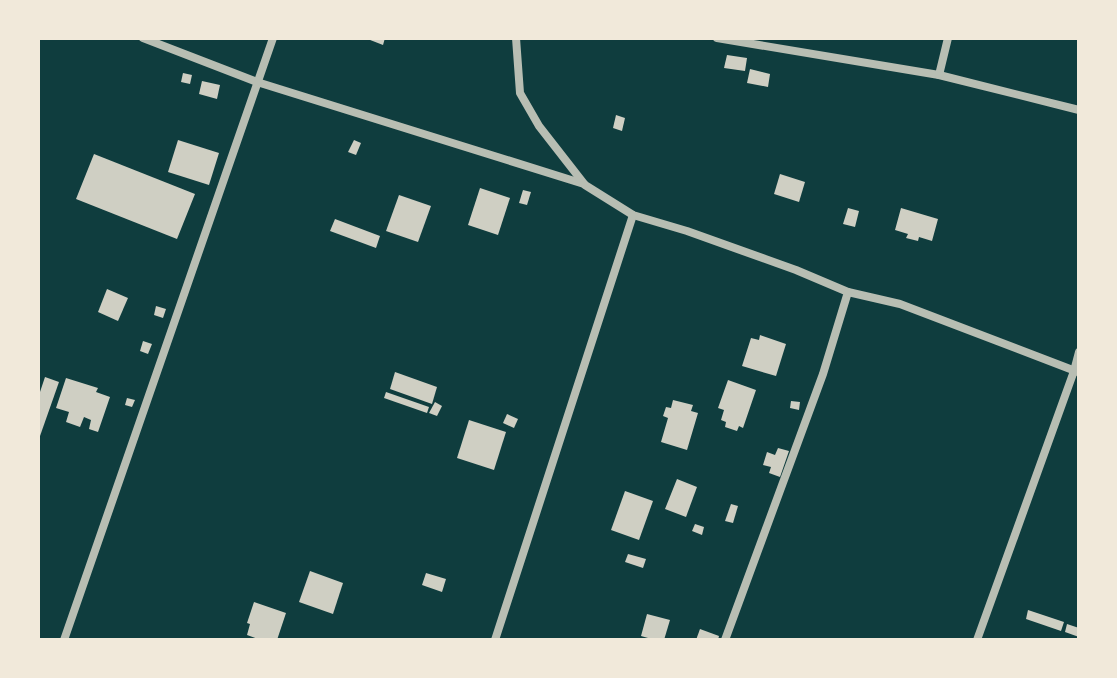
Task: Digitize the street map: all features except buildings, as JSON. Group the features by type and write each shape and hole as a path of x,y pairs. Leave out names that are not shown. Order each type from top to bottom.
{"street":[{"path":"143,38 257,82 585,185 633,215 796,270 848,292 900,304 1076,372"},
{"path":"64,640 273,38"},
{"path":"516,38 520,93 539,126 585,185"},
{"path":"717,38 939,75 1079,110"},
{"path":"939,75 948,38"},
{"path":"495,640 633,215"},
{"path":"725,640 823,374 848,292"},
{"path":"977,640 1076,372 1079,352"}]}
